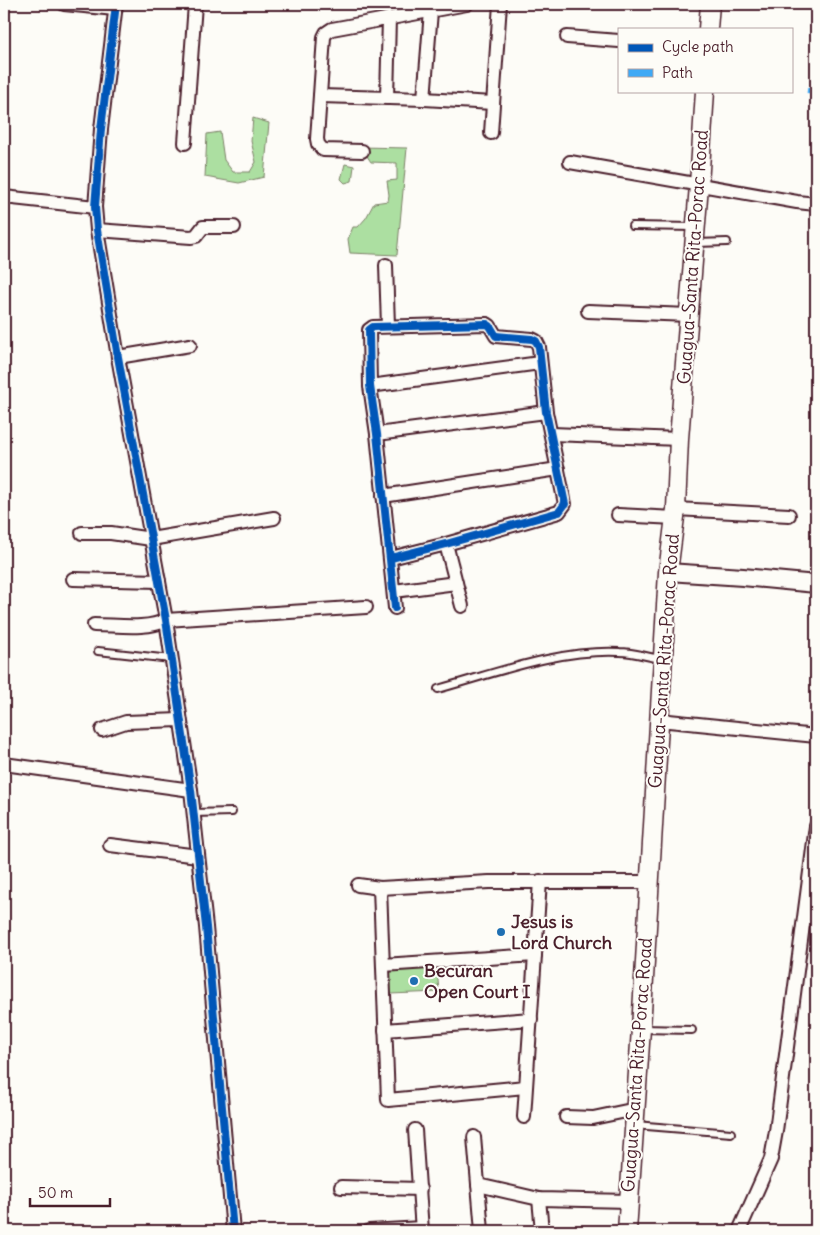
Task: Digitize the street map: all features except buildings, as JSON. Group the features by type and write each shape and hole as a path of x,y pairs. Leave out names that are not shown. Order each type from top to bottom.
{"main road":[{"path":"708,28 710,4"},
{"name":"Guagua-Santa Rita-Porac Road","path":"627,1231 668,572 675,514 705,92"}],"street":[{"path":"64,4 115,7 101,129 95,207 97,230 166,620 190,790 206,927 233,1231"},
{"path":"185,144 195,4"},
{"path":"362,151 323,150 317,139 324,37 326,33 332,29 389,18 430,7 467,4"},
{"path":"491,133 500,4"},
{"path":"424,99 430,7"},
{"path":"387,98 389,18"},
{"path":"567,37 618,41"},
{"path":"320,96 493,103"},
{"path":"570,162 816,204"},
{"path":"4,197 95,207"},
{"path":"97,230 191,237 196,236 203,227 234,227"},
{"path":"386,264 388,326"},
{"path":"588,310 689,315"},
{"path":"391,558 559,512 565,504 546,412 539,347 536,341 496,336 487,324 388,326 373,327 369,330 370,386 391,558 395,608"},
{"path":"118,357 190,345"},
{"path":"370,386 540,363"},
{"path":"377,434 546,412"},
{"path":"552,434 679,439"},
{"path":"384,496 558,469"},
{"path":"618,515 789,515"},
{"path":"82,532 111,533 151,539 274,518"},
{"path":"446,544 462,606"},
{"path":"668,572 743,576 816,584"},
{"path":"73,579 159,580"},
{"path":"394,591 456,583"},
{"path":"94,625 157,625 166,620 366,607"},
{"path":"102,730 126,722 180,720"},
{"path":"659,720 816,736"},
{"path":"4,764 190,790"},
{"path":"739,1231 771,1159 810,923 816,826"},
{"path":"110,846 198,856"},
{"path":"524,1117 540,881"},
{"path":"358,885 380,888 489,882 649,882"},
{"path":"380,888 388,1100 525,1087"},
{"path":"383,965 535,955"},
{"path":"385,1030 531,1018"},
{"path":"566,1117 635,1117"},
{"path":"369,1231 422,1230 415,1130"},
{"path":"474,1137 482,1231"},
{"path":"478,1185 539,1199 629,1201"},
{"path":"341,1187 420,1189"},
{"path":"539,1199 542,1231"}],"lane":[{"path":"632,226 695,235 727,242"},
{"path":"98,651 171,659"},
{"path":"438,689 550,658 597,652 622,652 663,660"},
{"path":"193,813 232,812"},
{"path":"641,1029 692,1030"},
{"path":"635,1117 731,1133"}],"green space":[{"path":"253,118 269,123 264,177 239,183 205,177 207,134 220,132 224,160 233,172 250,172 256,162 251,141"},
{"path":"361,147 407,148 397,255 350,253 348,239 353,227 358,227 366,218 374,203 388,201 387,181 397,180 397,163 371,162"},
{"path":"345,164 354,166 352,181 345,183 341,179"},
{"name":"Becuran Open Court I","path":"437,968 439,992 390,994 389,970"}],"marked path":[{"path":"809,4 816,5"},
{"path":"807,90 816,91"}],"cycle path":[{"path":"116,4 101,129 95,207 97,230 166,620 191,790 206,927 233,1231"},
{"path":"391,558 559,512 565,504 546,412 539,347 536,341 496,336 487,324 373,327 369,330 370,386 377,434 395,608"}],"place":[{"name":"Jesus is Lord Church","path":"501,932"},
{"name":"Becuran Open Court I","path":"414,981"}]}
